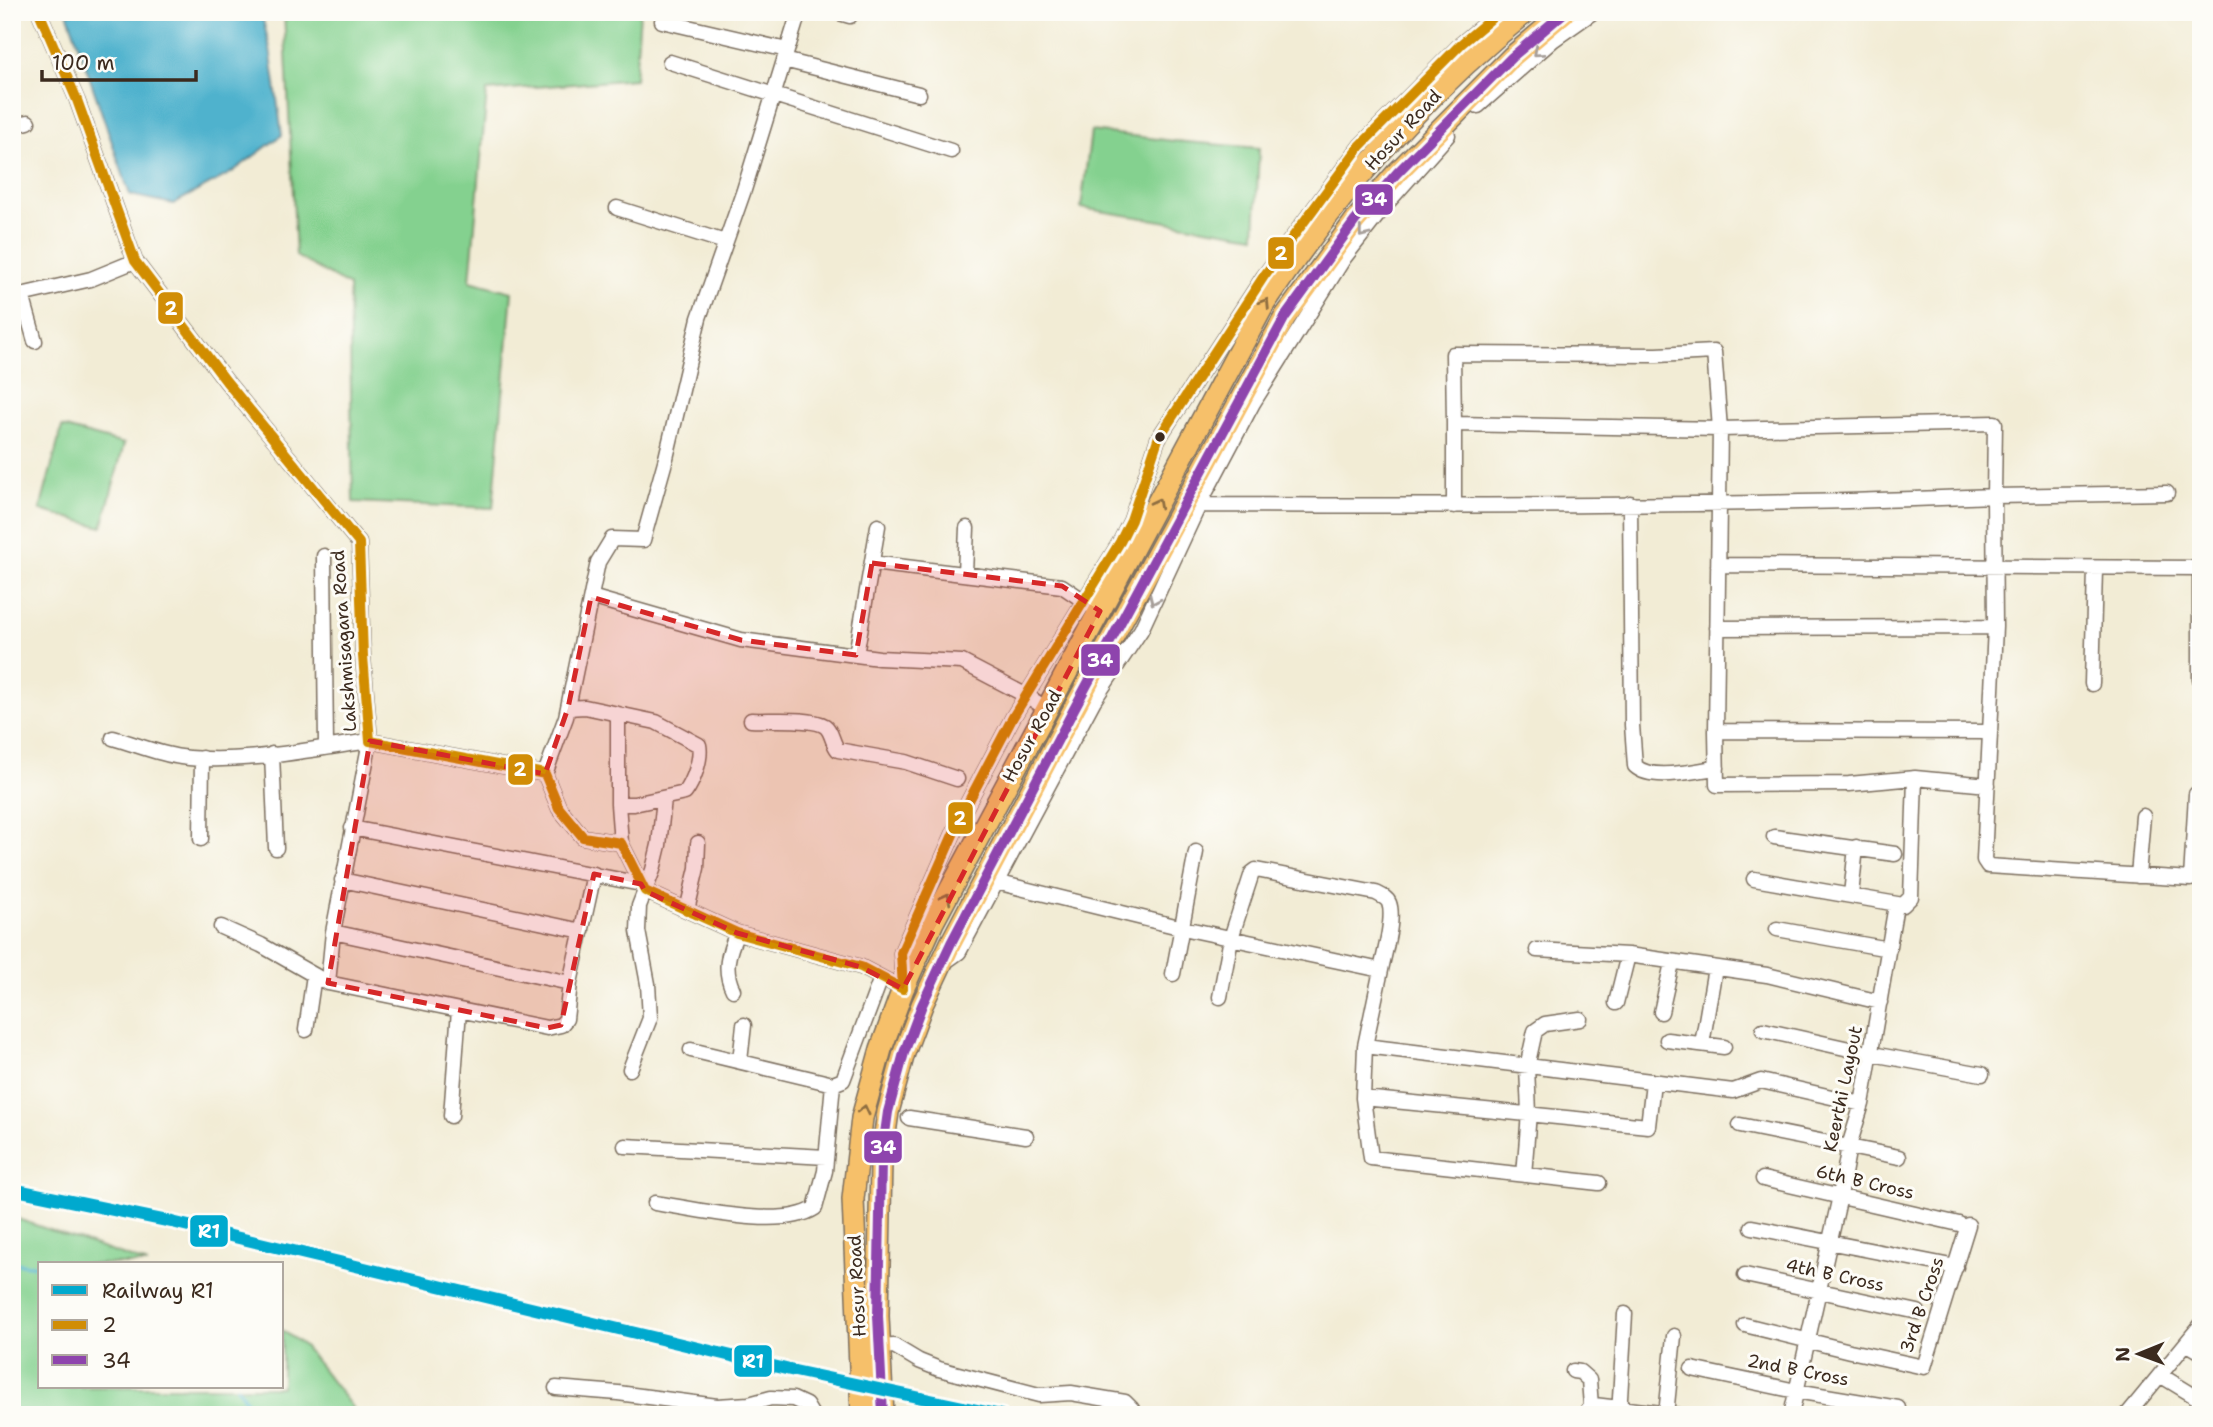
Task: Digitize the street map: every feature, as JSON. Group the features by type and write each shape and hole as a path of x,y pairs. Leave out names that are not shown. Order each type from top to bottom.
{"highway":[{"name":"Hosur Road","path":"863,1415 853,1199 858,1150 869,1089 902,989 933,922 1047,709 1092,606 1264,304 1311,237 1390,142 1466,65 1526,12"},
{"name":"Hosur Road","path":"883,1415 879,1347 879,1187 888,1112 922,1005 982,881 1285,317 1355,221 1397,173 1493,75 1565,12"}],"street":[{"name":"Lakshmisagara Road","path":"39,12 77,100 135,261 234,391 359,543 363,656 370,741 545,774"},
{"path":"621,843 583,837 559,808 545,774 568,708 598,562 612,539 643,540 666,458 699,318 799,12"},
{"path":"836,12 850,16 853,12"},
{"path":"352,828 594,874 643,887 737,933 861,968 902,989 901,953 962,812 1027,696 1092,606 1131,520 1158,439 1264,276 1360,146 1461,44 1499,12"},
{"path":"942,964 959,952 1094,700 1141,630 1199,505 1253,403 1345,258 1388,202 1450,133 1553,40 1593,12"},
{"path":"662,21 919,94"},
{"path":"670,62 951,151"},
{"path":"12,126 28,122"},
{"path":"617,208 725,242"},
{"path":"34,341 17,296 91,279 135,261"},
{"path":"1454,506 1453,354 1657,355 1714,352 1720,429 1717,785 1849,784 1915,778 1988,785"},
{"path":"1454,424 1720,429 1995,423 1994,626 1984,860 1988,866 2191,879 2196,794"},
{"path":"1199,505 1454,506 1879,501 2167,493"},
{"path":"1630,503 1632,724 1635,766 1653,775 1717,768"},
{"path":"856,655 878,526"},
{"path":"965,573 967,528"},
{"path":"324,556 326,747"},
{"path":"872,563 1062,586 1092,606"},
{"path":"1718,565 1994,569 2200,568 2200,680"},
{"path":"2092,684 2095,569"},
{"path":"591,597 741,640 856,655 962,662 1047,709"},
{"path":"1717,628 1994,626"},
{"path":"568,708 585,707 661,724 671,732 699,745 700,751 690,787 685,793 634,804 618,804"},
{"path":"618,714 621,843 643,887"},
{"path":"751,720 814,723 824,726 830,732 832,743 838,750 906,762 957,779"},
{"path":"1716,731 1990,732"},
{"path":"113,738 172,755 202,758 242,758 370,741 342,880 328,983"},
{"path":"272,754 276,848"},
{"path":"201,839 202,758"},
{"name":"Keerthi Layout","path":"1791,1415 1849,1146 1862,1104 1896,905 1903,905 1912,897 1915,778"},
{"path":"630,1069 650,1018 648,984 638,931 639,906 643,887 659,845 663,799"},
{"path":"2138,876 2143,816"},
{"path":"1774,836 1895,854"},
{"path":"687,910 697,868 698,843"},
{"path":"1851,895 1856,847"},
{"path":"1173,974 1196,852"},
{"path":"1220,997 1231,938 1251,873 1256,870 1376,893 1388,900 1391,908 1365,1046 1363,1098 1371,1158 1599,1183"},
{"path":"221,927 261,945 328,983 547,1028 561,1025 566,1019 570,984 594,874"},
{"path":"1754,879 1896,905"},
{"path":"342,880 582,931"},
{"path":"996,882 1183,928 1381,970"},
{"path":"1777,929 1889,949"},
{"path":"333,932 570,984"},
{"path":"733,990 727,978 727,962 737,933"},
{"path":"1537,950 1628,956 1767,975 1880,1002"},
{"path":"1616,1003 1628,956"},
{"path":"1661,1012 1672,963"},
{"path":"1702,1044 1715,968"},
{"path":"306,1030 314,975"},
{"path":"691,1050 833,1084 843,1080 881,978"},
{"path":"451,1116 459,1010"},
{"path":"1524,1175 1529,1113 1527,1067 1535,1031 1545,1024 1580,1019"},
{"path":"740,1061 744,1025"},
{"path":"1763,1030 1982,1074"},
{"path":"1667,1040 1724,1047"},
{"path":"1365,1046 1733,1091 1761,1081 1862,1104"},
{"path":"1363,1098 1648,1126 1653,1082"},
{"path":"655,1203 775,1219 805,1214 815,1208 826,1157 833,1084"},
{"path":"909,1118 1026,1136"},
{"path":"1740,1125 1899,1157"},
{"path":"625,1146 826,1157"},
{"name":"6th B Cross","path":"1763,1179 1964,1225"},
{"name":"3rd B Cross","path":"1808,1342 1924,1367 1956,1267 1964,1225"},
{"path":"1752,1227 1956,1267"},
{"name":"4th B Cross","path":"1745,1275 1918,1312"},
{"path":"1620,1411 1625,1314"},
{"path":"1745,1325 1808,1342"},
{"path":"2127,1415 2201,1325"},
{"path":"1573,1371 1580,1372 1589,1380 1589,1410 1670,1414 1674,1336"},
{"path":"2186,1343 2201,1352"},
{"path":"879,1347 894,1346 919,1362 939,1369 1039,1395 1071,1393 1125,1402 1132,1409 1132,1415"},
{"name":"2nd B Cross","path":"1692,1369 1796,1391 1898,1408"},
{"path":"2160,1375 2201,1400"},
{"path":"556,1388 717,1406 750,1404 771,1398 793,1399 806,1405 812,1415"},
{"path":"658,1400 666,1415"}],"highlighted area":[{"path":"872,563 1062,586 1100,611 903,989 861,967 737,933 645,891 641,884 594,874 561,1025 547,1028 328,983 370,741 545,774 568,708 591,597 741,640 856,655"}],"green space":[{"path":"284,12 640,12 635,79 487,91 470,281 512,292 493,508 353,502 349,286 296,256"},
{"path":"1091,131 1259,148 1255,236 1081,208"},
{"path":"62,427 124,444 102,527 40,510"},
{"path":"12,1217 142,1262 38,1262 38,1388 284,1388 284,1331 304,1346 358,1415 12,1415"}],"water":[{"path":"67,12 261,12 270,48 282,135 231,173 173,204 130,195"}],"waterway":[{"path":"12,1263 38,1266"},
{"path":"238,1388 255,1415"}],"rail line":[{"name":"R1","path":"12,1189 172,1222 790,1370 1001,1415"}],"transit line":[{"name":"2","path":"39,12 77,100 135,261 226,381 359,543 363,656 370,741 545,774 559,808 583,837 621,843 645,891 737,933 861,967 903,989 901,953 963,812 1013,717 1120,542 1131,520 1158,439 1264,276 1360,146 1461,44 1499,12"},
{"name":"34","path":"883,1415 878,1316 881,1162 888,1112 904,1053 922,1005 951,943 1285,317 1355,221 1397,173 1512,57 1565,12"}]}
